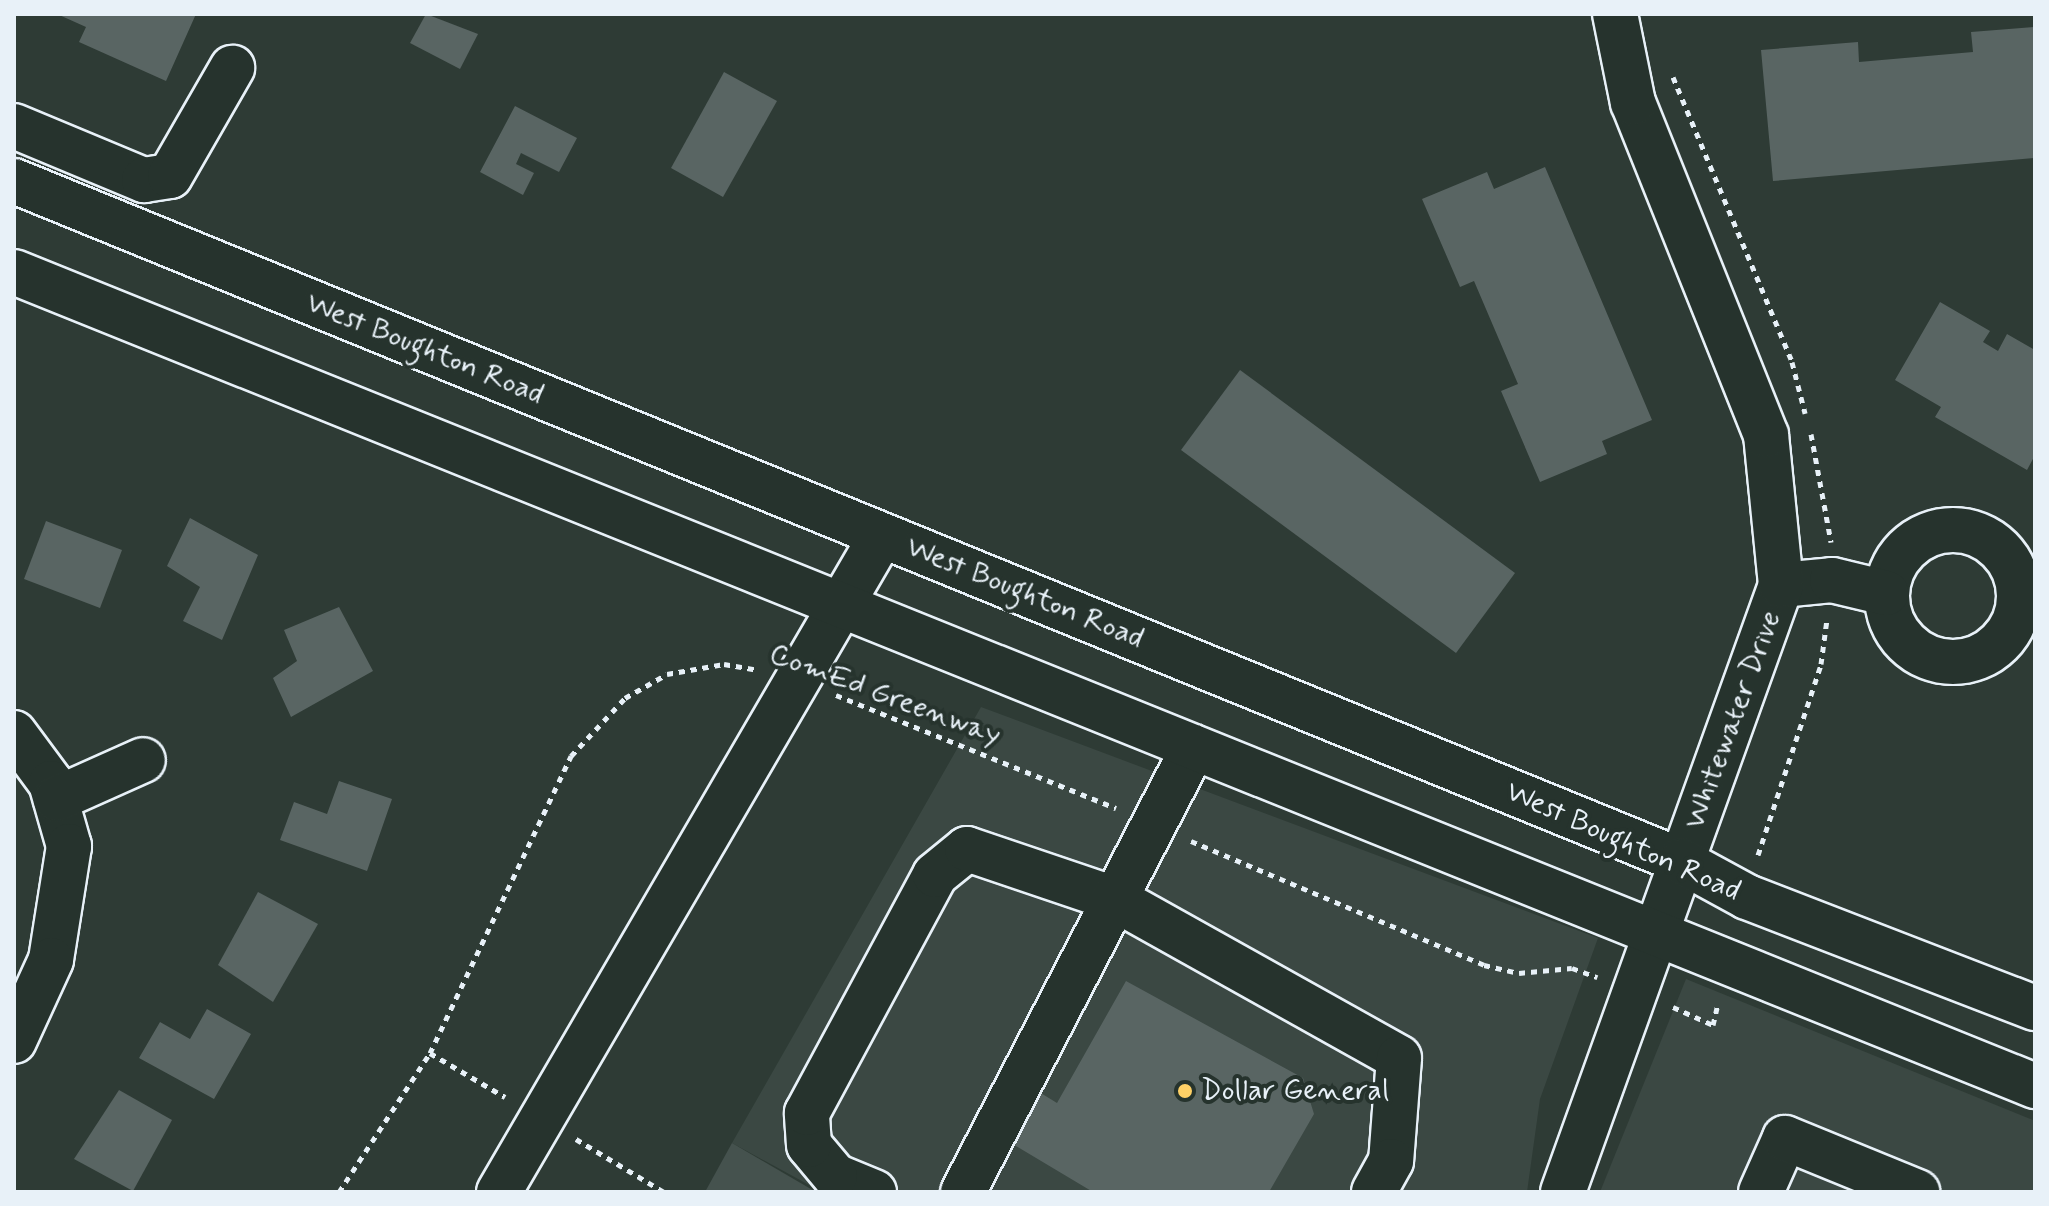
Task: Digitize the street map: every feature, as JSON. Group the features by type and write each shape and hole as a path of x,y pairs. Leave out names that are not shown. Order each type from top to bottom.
{"main road":[{"name":"Whitewater Drive","path":"1577,1187 1655,934 1781,585 1766,435 1633,103 1615,14"},
{"path":"14,126 144,180 170,176 232,68"},
{"name":"West Boughton Road","path":"14,181 1681,861 1747,897 2035,1008"},
{"path":"14,272 2035,1086"},
{"path":"499,1192 839,603 882,535"},
{"path":"1781,585 1832,580 1886,593"},
{"path":"14,733 53,791 69,846 66,898 51,960 14,1041"},
{"path":"963,1192 1194,747"},
{"path":"53,791 143,760"},
{"path":"874,1192 835,1176 809,1145 807,1113 935,875 967,849 1115,899 1399,1058 1391,1161 1374,1192"},
{"path":"1761,1192 1785,1138 1917,1192"}],"path":[{"name":"ComEd Greenway","path":"339,1192 430,1053 571,756 625,698 667,674 724,664 797,680 1153,825 1484,965 1519,973 1572,968"}],"shaded area":[{"path":"981,707 1598,938 1540,1099 1527,1192 822,1192 732,1143"},
{"path":"1686,979 2035,1121 2035,1192 1600,1192"},
{"path":"732,1143 816,1192 705,1192"}],"building":[{"path":"57,14 196,14 166,81 79,42 86,27"},
{"path":"426,14 478,34 460,69 410,43"},
{"path":"2035,27 2035,158 1773,181 1761,50 1858,42 1859,62 1973,52 1971,32"},
{"path":"724,72 777,101 723,197 671,168"},
{"path":"515,106 577,138 559,172 521,153 516,164 534,173 523,195 480,172"},
{"path":"1545,167 1652,420 1602,441 1607,454 1540,482 1501,391 1518,384 1474,281 1460,287 1422,199 1487,172 1494,189"},
{"path":"1940,302 1990,331 1983,342 1998,351 2007,334 2035,350 2035,455 2027,470 1935,417 1941,407 1895,380"},
{"path":"1240,370 1515,573 1456,653 1181,450"},
{"path":"190,518 258,555 222,640 183,621 200,587 167,566"},
{"path":"46,521 122,550 100,608 24,579"},
{"path":"339,607 373,671 291,717 273,678 297,661 284,630"},
{"path":"339,781 392,799 367,871 280,840 294,802 327,814"},
{"path":"258,892 318,924 273,1002 218,965"},
{"name":"Dollar General","path":"1126,981 1303,1078 1314,1114 1269,1192 1093,1192 994,1133 1026,1084 1057,1103"},
{"path":"207,1009 251,1034 214,1099 139,1058 160,1022 190,1039"},
{"path":"119,1090 172,1120 133,1191 74,1159"}],"place":[{"name":"Dollar General","path":"1185,1091"}]}
